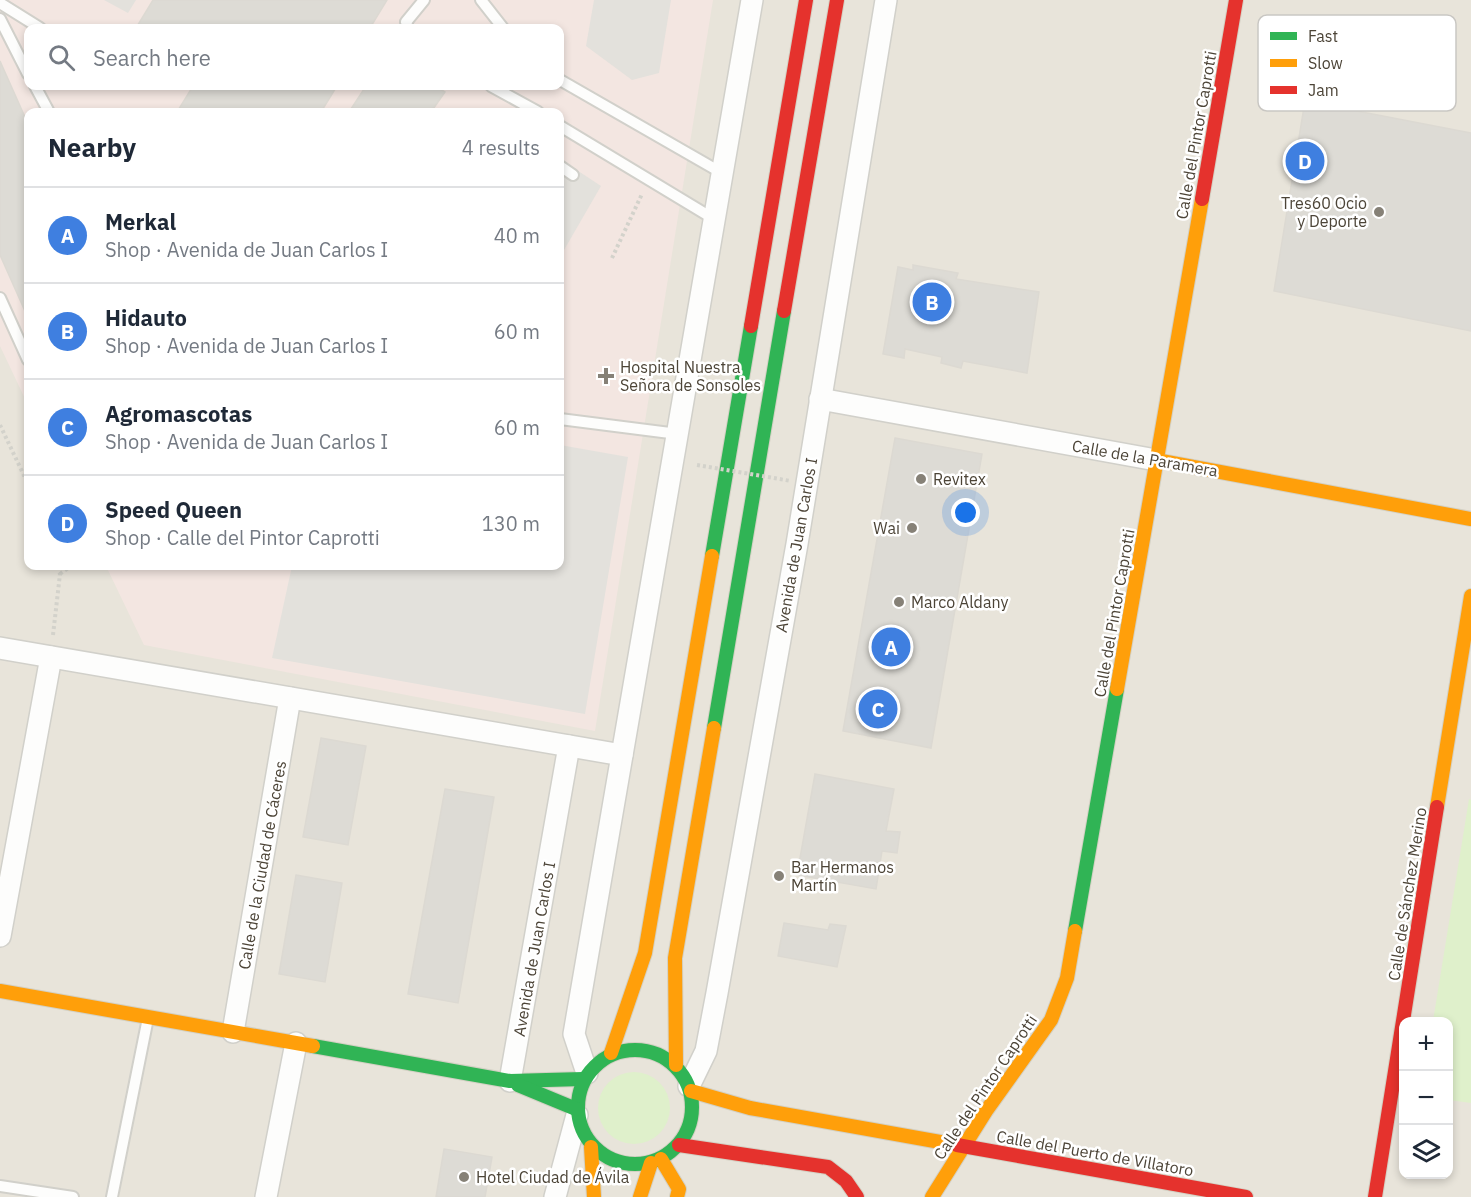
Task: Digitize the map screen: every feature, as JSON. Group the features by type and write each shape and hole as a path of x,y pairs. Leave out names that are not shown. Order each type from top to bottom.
{"main road":[{"path":"611,1053 645,953 806,0"},
{"path":"676,1065 675,958 837,0"},
{"name":"Calle del Pintor Caprotti","path":"932,1197 963,1146 1051,1020 1067,978 1236,0"},
{"name":"Calle de la Paramera","path":"1156,460 1471,519"},
{"name":"Calle de Sánchez Merino","path":"1375,1197 1471,596"},
{"path":"0,991 510,1082 576,1112"},
{"path":"591,1147 619,1164 656,1161 679,1145 691,1119 690,1088 676,1065 656,1053 634,1048 611,1053 585,1076 576,1112 591,1147 594,1197"},
{"path":"510,1082 585,1076"},
{"name":"Calle del Puerto de Villatoro","path":"690,1088 750,1108 1246,1197"},
{"path":"679,1145 828,1167 846,1181 857,1197"},
{"path":"640,1197 656,1161"},
{"path":"656,1161 679,1189 677,1197"}],"street":[{"path":"585,1076 574,1034 752,0"},
{"name":"Avenida de Juan Carlos I","path":"690,1088 706,1051 717,993 820,399 886,0"},
{"name":"Calle de la Paramera","path":"820,399 1156,460"},
{"path":"0,648 622,755"},
{"path":"0,936 51,657"},
{"name":"Calle de la Ciudad de Cáceres","path":"233,1032 290,698"},
{"name":"Avenida de Juan Carlos I","path":"510,1082 569,746"},
{"path":"266,1197 296,1043"},
{"path":"555,1197 576,1112"}],"lane":[{"path":"407,24 424,0"},
{"path":"481,0 500,24"},
{"path":"0,3 34,24"},
{"path":"0,19 24,66"},
{"path":"564,82 722,173"},
{"path":"37,90 47,108"},
{"path":"498,90 531,108"},
{"path":"564,128 714,219"},
{"path":"564,169 573,175"},
{"path":"0,298 24,351"},
{"path":"564,419 678,434"},
{"path":"112,1197 148,1017"},
{"path":"0,1186 73,1197"}],"path":[{"path":"612,258 649,180"},
{"path":"0,425 24,475"},
{"path":"697,465 792,481"},
{"path":"51,657 59,570"},
{"path":"60,574 66,570"}],"shaded area":[{"path":"0,0 1471,0 1471,1197 0,1197"},
{"name":"Hospital Nuestra Señora de Sonsoles","path":"0,0 713,0 595,731 144,645 108,570 564,570 564,108 24,108 24,397 0,346"},
{"path":"104,0 136,0 128,13"},
{"path":"594,0 671,0 659,73 632,80 586,46"},
{"path":"564,162 601,186 564,250"},
{"path":"564,446 628,457 585,714 272,658 291,570 564,570"}],"green space":[{"path":"1469,799 1471,800 1471,1103 1453,1101 1453,1017 1434,1017"},
{"path":"641,1072 660,1082 668,1094 670,1108 668,1122 660,1134 648,1142 627,1144 608,1134 600,1122 598,1101 608,1082 620,1074"}],"building":[{"path":"153,0 387,0 372,24 138,24"},
{"path":"0,61 24,115 24,309 0,255"},
{"path":"191,90 335,90 323,108 179,108"},
{"path":"363,90 442,90 445,92 434,108 352,108"},
{"name":"Tres60 Ocio y Deporte","path":"1303,111 1357,111 1471,133 1471,331 1274,291"},
{"path":"913,265 958,273 956,279 1039,292 1027,373 963,361 961,368 941,363 942,357 905,349 904,358 883,354 898,267 913,270"},
{"path":"895,438 982,454 931,748 843,731"},
{"path":"321,738 366,746 348,845 303,837"},
{"path":"815,774 894,789 886,831 900,832 897,853 882,851 876,889 797,875"},
{"path":"445,789 494,797 458,1003 408,994"},
{"path":"296,875 342,883 325,982 279,974"},
{"path":"784,923 828,930 830,924 846,926 837,967 778,956"},
{"name":"Hotel Ciudad de Ávila","path":"444,1149 492,1157 485,1197 436,1197"}],"traffic: fast":[{"path":"714,728 784,311"},
{"path":"712,556 751,326"},
{"path":"1075,931 1117,689"},
{"path":"313,1046 510,1081 583,1079"},
{"path":"635,1050 657,1054 676,1066 688,1085 692,1107 688,1129 676,1148 657,1160 635,1164 613,1160 594,1148 582,1129 578,1107 582,1085 594,1066 613,1054 635,1050"},
{"path":"518,1085 576,1109"}],"traffic: slow":[{"path":"1117,689 1202,199"},
{"path":"1156,460 1471,519"},
{"path":"611,1053 645,953 712,556"},
{"path":"1437,807 1471,596"},
{"path":"676,1065 675,958 714,728"},
{"path":"932,1197 986,1111 1051,1020 1067,978 1075,931"},
{"path":"0,991 313,1046"},
{"path":"691,1091 750,1108 957,1145"},
{"path":"591,1147 594,1197"},
{"path":"661,1159 679,1189 677,1197"},
{"path":"640,1197 651,1163"}],"traffic: jam":[{"path":"751,326 806,0"},
{"path":"784,311 837,0"},
{"path":"1202,199 1236,0"},
{"path":"1375,1197 1437,807"},
{"path":"679,1145 828,1167 846,1181 857,1197"},
{"path":"957,1145 1246,1197"}],"place":[{"name":"Speed Queen","path":"1305,161"},
{"name":"Tres60 Ocio y Deporte","path":"1379,212"},
{"name":"Hidauto","path":"932,302"},
{"name":"Hospital Nuestra Señora de Sonsoles","path":"606,376"},
{"name":"Revitex","path":"921,479"},
{"name":"Wai","path":"912,528"},
{"name":"Marco Aldany","path":"899,602"},
{"name":"Merkal","path":"891,647"},
{"name":"Agromascotas","path":"878,709"},
{"name":"Bar Hermanos Martín","path":"779,876"},
{"name":"Hotel Ciudad de Ávila","path":"464,1177"}]}
